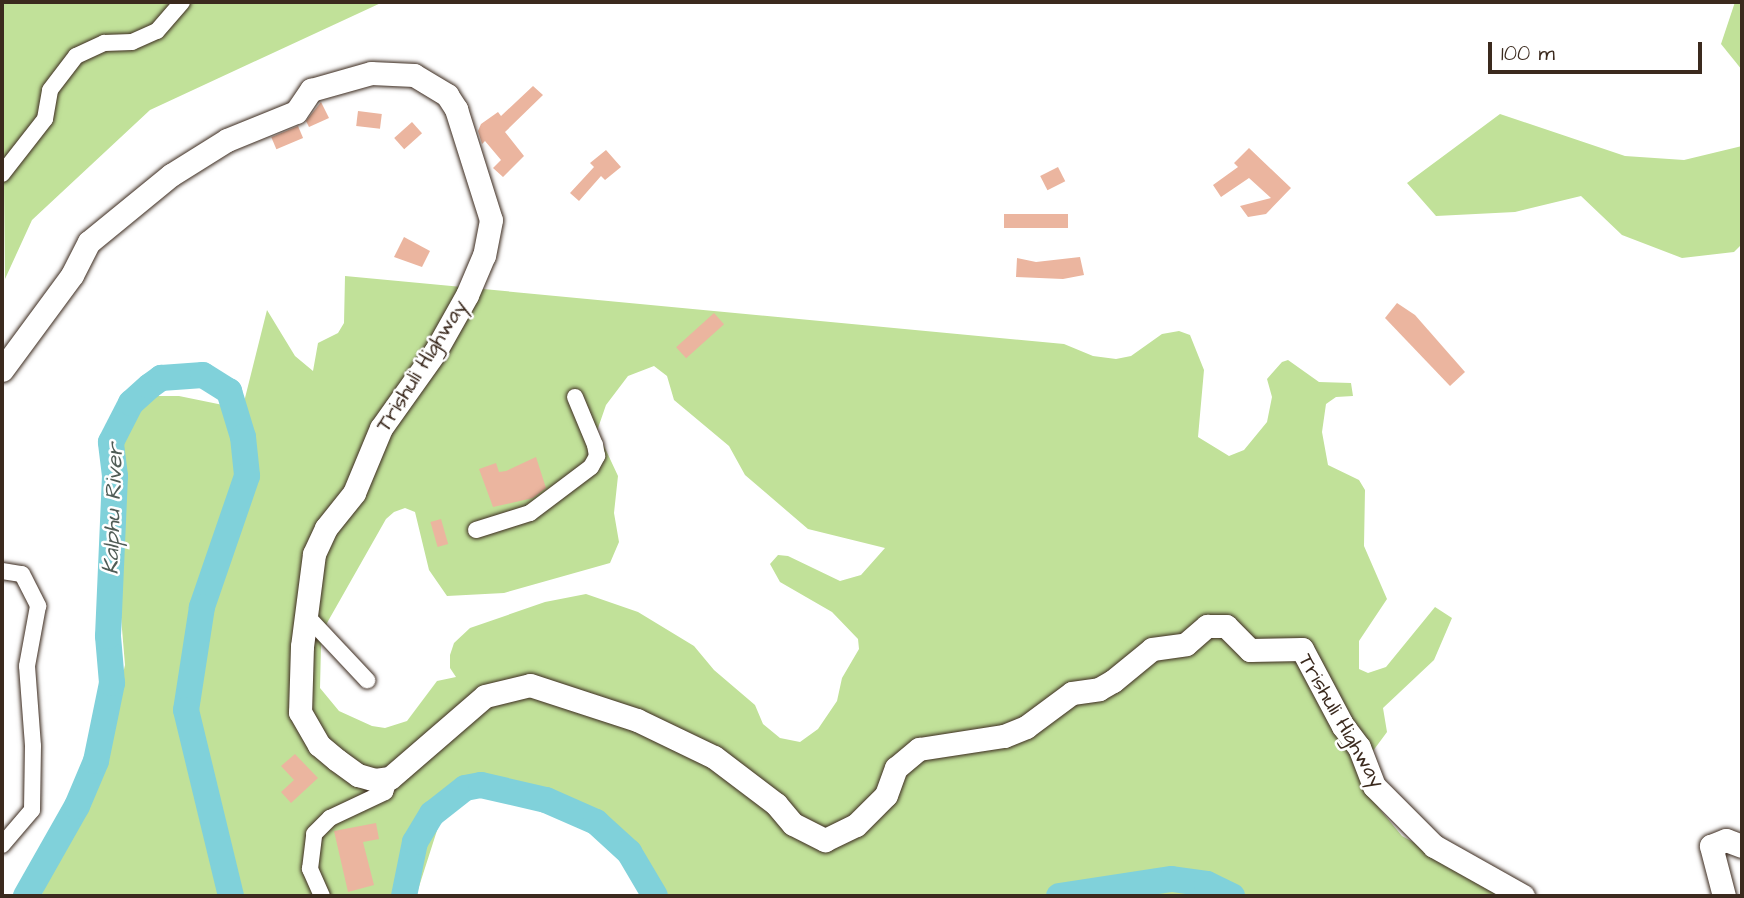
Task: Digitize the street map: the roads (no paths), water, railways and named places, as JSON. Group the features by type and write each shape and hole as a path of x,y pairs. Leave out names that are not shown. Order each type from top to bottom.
{"street":[{"path":"2,174 45,119 50,90 76,56 104,43 132,42 157,31 182,2"},
{"name":"Trishuli Highway","path":"2,370 72,275 89,242 198,157 296,112 311,90 351,77 414,75 447,95 463,125 491,220 485,255 435,352 381,428 354,493 318,540 305,614 300,701 309,730 319,745 358,775 375,780 390,778 485,696 530,685 637,720 713,757 776,804 793,824 825,840 856,825 886,795 896,768 919,749 1004,736 1026,727 1072,693 1099,689 1113,681 1152,649 1186,644 1207,626 1226,626 1250,650 1302,649 1343,726 1359,747 1374,786 1434,846 1523,896"},
{"path":"476,530 530,513 591,467 597,456 595,446 575,397"},
{"path":"2,571 22,574 38,606 27,666 32,810 2,845"},
{"path":"305,614 367,680"},
{"path":"322,896 310,869 314,834 330,818 385,792 390,778"},
{"path":"1724,896 1711,846 1726,840 1742,846"}],"waterway":[{"name":"Kalphu River","path":"26,896 77,806 96,761 112,683 108,636 115,476 111,442 131,403 150,386 161,378 203,375 229,391 243,437 247,476 202,607 186,710 231,896"},
{"name":"Kalphu River","path":"404,896 415,842 432,814 465,788 481,785 546,800 596,822 629,852 655,896"},
{"name":"Kalphu River","path":"1059,896 1172,879 1207,884 1232,896"}]}
